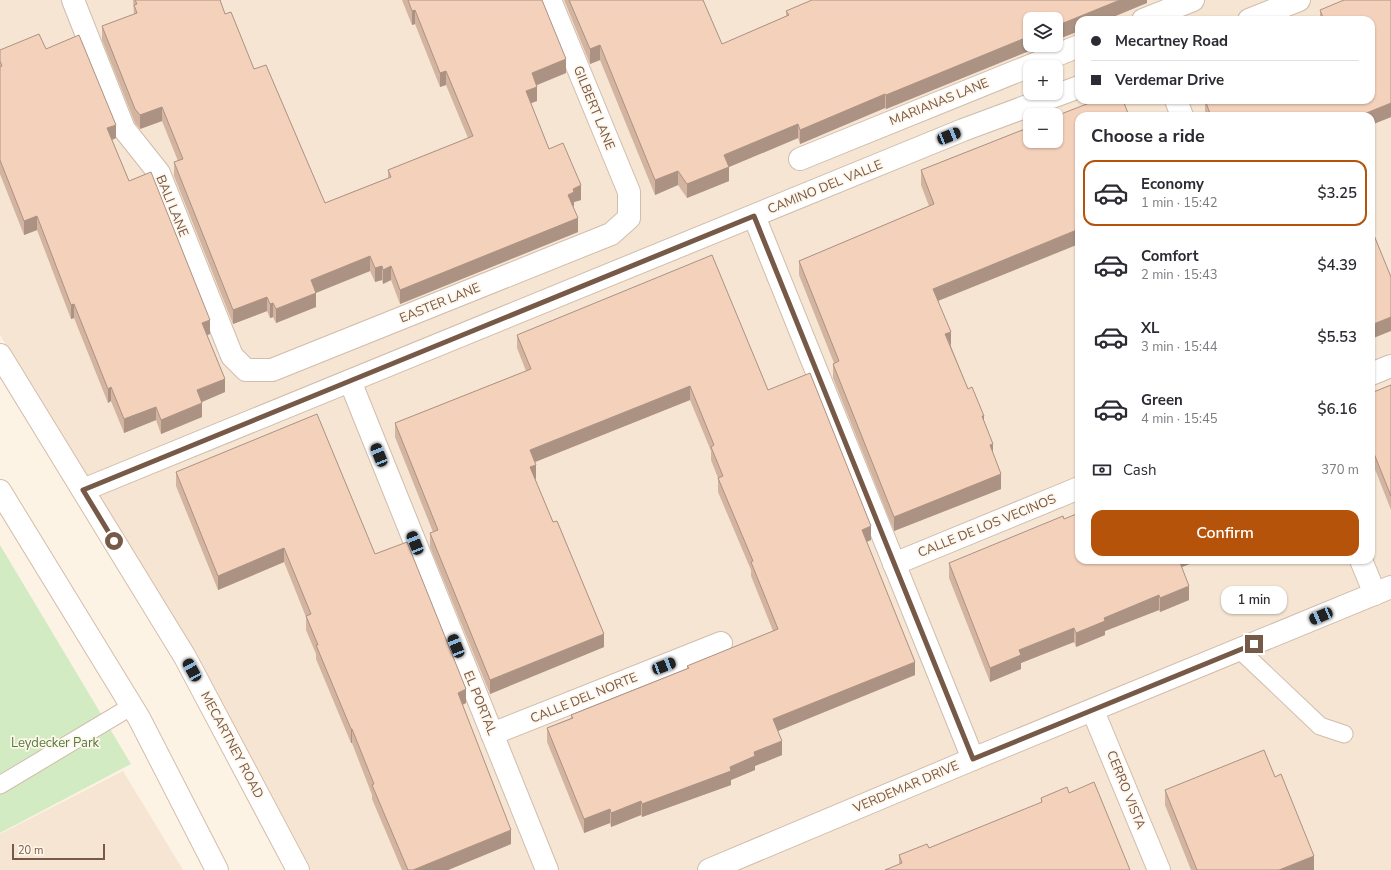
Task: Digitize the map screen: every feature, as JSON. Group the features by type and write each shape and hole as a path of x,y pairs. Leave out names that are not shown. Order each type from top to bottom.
{"street":[{"name":"BALI LANE","path":"73,0 124,129 159,172 232,356 246,370"},
{"name":"GILBERT LANE","path":"550,0 628,192 628,218"},
{"path":"1153,16 1193,0"},
{"path":"1259,16 1299,0"},
{"name":"MARIANAS LANE","path":"800,159 1075,48"},
{"name":"CAMINO DEL VALLE","path":"83,490 963,130 1075,88"},
{"path":"754,216 973,759"},
{"name":"EASTER LANE","path":"246,370 272,370 280,367 611,234 628,218"},
{"name":"MECARTNEY ROAD","path":"0,355 185,657 298,870"},
{"path":"1375,372 1391,366"},
{"name":"EL PORTAL","path":"350,381 546,870"},
{"name":"CALLE DE LOS VECINOS","path":"894,564 1075,490"},
{"path":"0,491 132,706 182,799 217,870"},
{"path":"1364,564 1383,591"},
{"name":"VERDEMAR DRIVE","path":"709,870 973,759 1383,591"},
{"name":"CALLE DEL NORTE","path":"492,734 721,644"},
{"name":"CERRO VISTA","path":"1093,711 1159,870"}],"lane":[{"path":"1240,650 1320,726 1344,734"},
{"path":"0,785 132,706"}],"shaded area":[{"path":"0,0 1391,0 1391,870 309,870 0,335"},
{"path":"123,771 183,870 0,870 0,834"}],"green space":[{"name":"Leydecker Park","path":"0,545 131,764 0,833"}],"building":[{"path":"135,0 220,0 225,14 231,12 254,69 266,65 325,203 391,177 388,170 473,136 446,71 440,73 415,10 412,11 408,0 542,0 566,59 532,73 537,87 526,91 549,149 563,143 581,185 573,189 574,192 568,195 578,218 400,290 391,266 383,270 382,266 375,268 370,256 311,280 316,293 276,309 273,303 270,304 267,297 233,310 174,162 183,159 162,107 140,115 135,109 102,26 137,13 134,5 137,4"},
{"path":"569,0 703,0 722,44 789,15 786,11 812,0 1120,0 1081,16 1075,16 1075,18 1063,23 1063,12 1023,12 1023,39 800,130 798,124 724,155 729,167 687,184 678,171 655,180 600,45 590,49"},
{"path":"1344,0 1391,0 1391,103 1369,112 1210,112 1206,104 1375,104 1375,16 1322,16 1320,10"},
{"path":"39,34 46,49 79,35 116,125 107,128 129,181 151,172 210,320 202,323 225,379 197,390 202,403 161,420 156,407 124,419 111,387 108,389 74,304 71,305 37,216 24,221 0,160 0,67 2,66 0,61 0,50"},
{"path":"1087,104 1124,104 1128,112 1075,112 1075,231 933,289 951,332 945,334 968,389 972,387 984,416 982,416 993,444 990,445 1001,474 894,517 833,364 839,361 799,261 934,204 921,170 1023,130 1023,148 1063,148 1063,113"},
{"path":"1375,238 1391,277 1391,317 1375,323"},
{"path":"712,255 768,390 810,373 871,526 862,530 915,662 773,719 782,741 754,752 755,756 730,767 731,771 642,804 641,801 611,813 610,809 584,819 547,728 573,718 571,715 689,668 687,666 778,629 751,562 753,561 718,478 723,476 711,447 714,445 690,386 530,450 536,465 530,467 553,522 557,521 604,634 490,680 430,533 438,530 395,423 531,369 517,335"},
{"path":"1391,385 1391,496 1375,456 1375,391"},
{"path":"317,414 375,554 407,542 466,689 458,693 511,830 413,870 408,870 372,785 374,784 352,729 316,645 318,645 306,616 311,614 284,548 218,576 176,472"},
{"path":"1075,515 1075,564 1181,564 1189,586 1160,598 1159,595 1104,618 1105,621 1076,633 1074,628 1019,650 1021,655 990,668 949,563 1063,516 1064,519"},
{"path":"1264,750 1275,777 1281,774 1314,856 1279,870 1197,870 1165,790"},
{"path":"1094,782 1130,870 885,870 902,863 899,855 927,844 929,848 1042,802 1041,798 1067,787 1069,793"}],"route":[{"path":"114,541 83,490 754,216 973,759 1254,644"}]}
